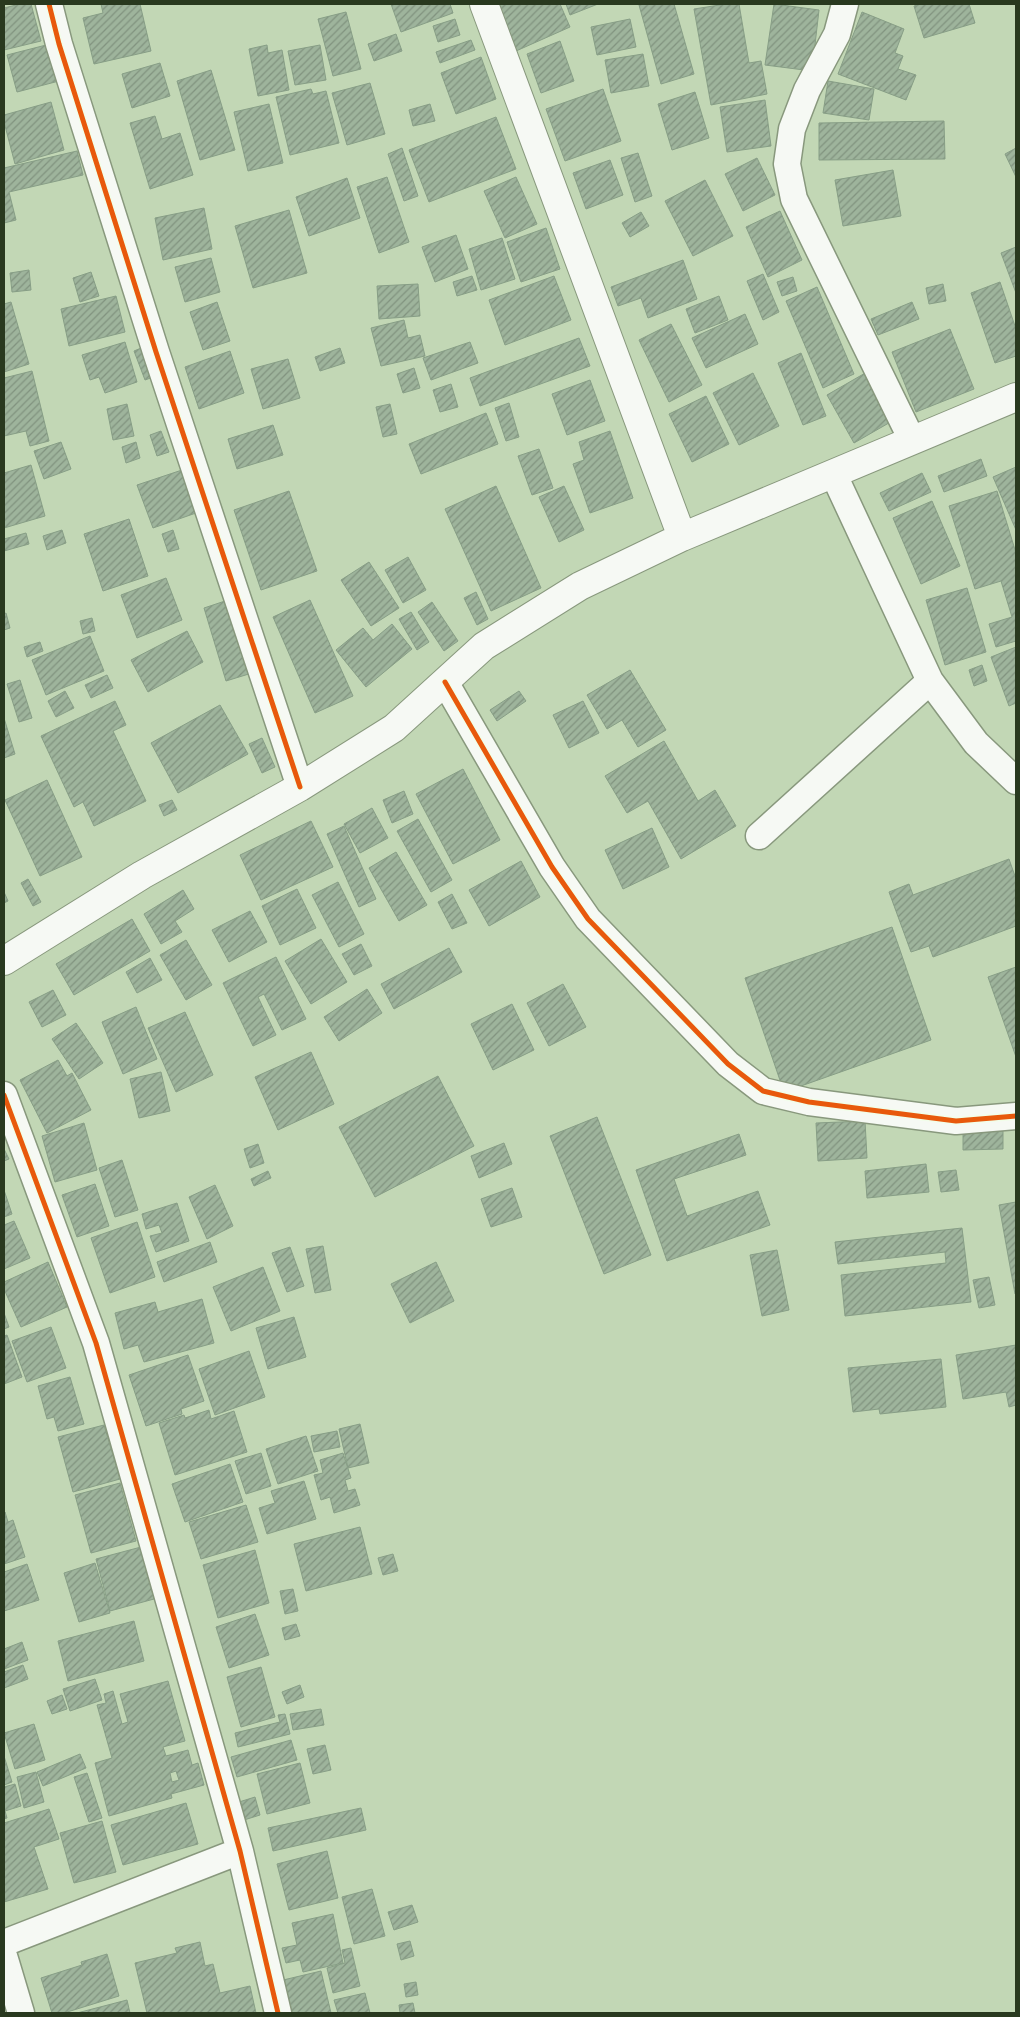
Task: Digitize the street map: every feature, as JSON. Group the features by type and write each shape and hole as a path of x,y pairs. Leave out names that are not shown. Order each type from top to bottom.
{"main road":[{"path":"484,4 682,537"},
{"path":"4,961 142,875 300,787 394,728 484,646 580,586 682,537 834,475 1016,397"}],"street":[{"path":"49,4 59,44 156,352 300,787"},
{"path":"845,4 838,34 807,90 792,129 787,164 794,199 912,440"},
{"path":"834,475 930,680 976,743 1016,781"},
{"path":"759,836 930,680"},
{"path":"445,682 552,867 588,919 728,1064 763,1091 809,1102 956,1121 1016,1116"},
{"path":"4,1095 96,1343 240,1851 278,2013"},
{"path":"4,1943 240,1851"},
{"path":"4,1956 21,2013"}],"building":[{"path":"20,4 31,4 41,41 4,50 4,8"},
{"path":"101,4 140,4 151,51 94,64 83,18 103,13"},
{"path":"391,4 450,4 453,13 401,32"},
{"path":"496,4 560,4 570,27 516,51"},
{"path":"566,4 598,4 570,15"},
{"path":"674,4 694,74 661,84 639,5"},
{"path":"739,4 749,63 761,61 767,94 711,105 694,9"},
{"path":"774,4 819,10 812,71 765,65"},
{"path":"921,4 969,4 975,23 924,38 914,6"},
{"path":"346,12 361,69 333,76 318,19"},
{"path":"862,12 904,29 895,53 903,56 898,69 916,75 906,100 838,74"},
{"path":"455,19 460,35 438,42 433,26"},
{"path":"630,19 636,47 597,55 591,27"},
{"path":"396,34 402,51 374,61 368,44"},
{"path":"471,40 475,50 440,63 436,52"},
{"path":"560,41 574,81 541,93 527,54"},
{"path":"50,44 59,81 17,92 7,55"},
{"path":"267,45 268,53 282,50 289,90 258,96 249,49"},
{"path":"320,45 326,80 295,85 288,51"},
{"path":"643,54 649,86 611,93 605,60"},
{"path":"481,57 496,99 456,114 441,73"},
{"path":"160,63 170,96 132,108 122,74"},
{"path":"211,70 235,150 200,160 177,81"},
{"path":"828,81 874,89 869,120 823,113"},
{"path":"370,83 385,134 347,145 332,93"},
{"path":"311,89 313,94 326,91 339,143 290,155 276,97"},
{"path":"603,89 621,141 565,161 546,109"},
{"path":"695,92 709,138 672,150 658,104"},
{"path":"765,100 771,146 727,152 720,107"},
{"path":"51,102 64,150 15,164 4,122 4,115"},
{"path":"269,104 283,163 248,171 234,112"},
{"path":"430,104 435,121 413,126 409,110"},
{"path":"155,116 162,139 180,133 193,175 150,189 130,123"},
{"path":"496,117 516,169 429,202 409,150"},
{"path":"944,121 945,159 819,160 819,123"},
{"path":"402,148 418,196 404,201 388,154"},
{"path":"1016,148 1016,177 1005,154"},
{"path":"77,151 83,175 9,192 16,220 4,223 4,168"},
{"path":"638,153 652,196 635,202 621,158"},
{"path":"757,158 775,195 743,211 725,174"},
{"path":"610,160 623,195 586,209 573,173"},
{"path":"893,170 901,216 843,226 835,180"},
{"path":"387,177 409,242 379,253 357,187"},
{"path":"516,177 537,224 505,238 484,191"},
{"path":"347,178 360,218 309,236 296,197"},
{"path":"705,180 733,236 693,256 665,201"},
{"path":"204,208 212,249 163,260 155,218"},
{"path":"289,210 307,273 253,288 235,226"},
{"path":"780,211 802,260 768,277 746,227"},
{"path":"641,212 649,226 630,237 622,223"},
{"path":"546,228 560,269 521,282 507,242"},
{"path":"456,235 468,269 435,282 422,247"},
{"path":"502,238 515,279 481,290 469,249"},
{"path":"1016,247 1016,293 1001,253"},
{"path":"211,258 220,292 185,302 175,267"},
{"path":"683,260 697,299 648,318 641,298 618,306 611,287"},
{"path":"29,270 31,290 12,292 10,273"},
{"path":"91,272 99,296 80,302 73,278"},
{"path":"763,274 779,312 763,320 747,281"},
{"path":"472,276 477,290 457,296 453,282"},
{"path":"554,276 571,320 505,345 489,300"},
{"path":"793,277 797,291 782,296 777,282"},
{"path":"1000,282 1016,329 1016,356 995,363 971,293"},
{"path":"418,284 420,316 379,319 377,286"},
{"path":"943,284 946,301 929,304 926,288"},
{"path":"817,287 854,374 823,388 786,301"},
{"path":"116,296 125,332 69,346 61,309"},
{"path":"719,296 728,320 695,333 686,309"},
{"path":"11,302 29,364 4,372 4,304"},
{"path":"217,302 230,341 203,350 190,312"},
{"path":"912,302 919,319 878,335 871,319"},
{"path":"745,314 758,344 706,368 692,338"},
{"path":"404,320 408,338 420,335 425,356 381,366 371,328"},
{"path":"671,324 702,385 669,402 639,340"},
{"path":"950,329 974,389 916,412 892,352"},
{"path":"579,338 590,366 480,406 470,378"},
{"path":"125,342 137,382 105,393 99,377 90,380 82,355"},
{"path":"470,342 478,363 431,380 423,358"},
{"path":"146,346 156,376 145,380 134,351"},
{"path":"340,348 345,363 320,371 315,357"},
{"path":"230,351 244,393 199,409 185,367"},
{"path":"801,353 826,416 803,425 778,363"},
{"path":"288,359 300,398 263,409 251,369"},
{"path":"414,368 420,388 403,393 397,374"},
{"path":"32,371 49,441 30,446 26,431 4,436 4,378"},
{"path":"867,372 894,420 854,443 827,395"},
{"path":"753,373 779,426 739,445 713,393"},
{"path":"590,380 605,421 567,435 552,394"},
{"path":"451,384 458,407 440,412 433,390"},
{"path":"706,396 729,444 692,462 669,414"},
{"path":"509,403 519,437 506,441 495,408"},
{"path":"127,404 134,436 113,440 107,409"},
{"path":"390,404 397,434 383,437 376,407"},
{"path":"486,413 498,444 421,474 409,444"},
{"path":"273,425 283,455 237,469 228,439"},
{"path":"161,431 169,452 157,456 150,435"},
{"path":"610,431 633,498 590,513 573,464 584,460 579,442"},
{"path":"61,442 71,469 44,479 34,451"},
{"path":"136,442 140,458 126,463 122,447"},
{"path":"539,449 553,488 532,495 518,456"},
{"path":"981,459 987,476 944,492 938,476"},
{"path":"31,465 45,516 4,528 4,473"},
{"path":"1016,467 1016,530 993,477"},
{"path":"182,470 196,513 153,528 137,485"},
{"path":"922,473 931,492 889,511 880,493"},
{"path":"496,486 541,588 491,611 445,509"},
{"path":"564,486 584,530 559,542 539,497"},
{"path":"289,491 317,571 261,590 234,510"},
{"path":"997,491 1016,553 1016,641 996,647 989,624 1012,617 1001,581 975,589 949,506"},
{"path":"932,501 960,566 921,584 893,518"},
{"path":"129,519 148,576 103,591 84,534"},
{"path":"62,530 66,543 47,550 43,536"},
{"path":"173,530 179,549 168,552 162,534"},
{"path":"26,533 29,544 4,551 4,539"},
{"path":"408,557 426,590 403,603 385,570"},
{"path":"369,562 399,608 371,626 341,580"},
{"path":"166,578 182,620 137,638 121,595"},
{"path":"967,588 986,652 945,665 926,600"},
{"path":"476,592 488,619 477,625 464,598"},
{"path":"231,599 252,673 226,681 204,608"},
{"path":"310,600 353,696 315,713 273,617"},
{"path":"432,602 458,641 444,651 418,612"},
{"path":"411,612 429,642 417,650 399,619"},
{"path":"6,613 10,628 4,630 4,614"},
{"path":"92,618 95,631 83,634 80,621"},
{"path":"392,624 412,649 366,687 336,650 363,628 373,640"},
{"path":"187,631 203,662 148,692 131,660"},
{"path":"90,636 104,671 46,695 32,660"},
{"path":"40,642 43,651 27,657 24,647"},
{"path":"1016,647 1016,703 1009,706 991,657"},
{"path":"982,665 987,681 974,686 969,670"},
{"path":"630,670 666,730 638,747 622,720 607,729 587,695"},
{"path":"107,675 113,688 91,698 85,685"},
{"path":"20,680 32,718 19,722 7,684"},
{"path":"65,691 74,708 56,717 48,701"},
{"path":"519,691 526,701 497,721 490,710"},
{"path":"115,701 126,725 113,731 146,801 94,826 83,802 74,807 41,736"},
{"path":"583,701 599,733 569,748 553,715"},
{"path":"220,705 248,754 178,793 151,743"},
{"path":"4,718 15,754 4,758"},
{"path":"262,738 275,767 262,773 249,744"},
{"path":"664,741 698,801 715,790 736,826 681,859 648,801 627,813 605,776"},
{"path":"463,769 500,840 453,864 416,794"},
{"path":"47,780 82,857 40,876 5,800"},
{"path":"404,791 413,814 392,823 383,800"},
{"path":"172,800 177,810 164,816 159,805"},
{"path":"372,808 388,838 360,853 344,824"},
{"path":"418,819 452,880 431,892 397,831"},
{"path":"311,821 333,867 261,900 240,855"},
{"path":"344,826 376,899 359,907 327,834"},
{"path":"652,828 669,867 623,889 605,850"},
{"path":"396,852 427,905 399,921 369,868"},
{"path":"1009,859 1016,879 1016,926 933,957 929,946 911,952 889,892 909,884 913,895"},
{"path":"521,861 540,897 489,926 469,890"},
{"path":"28,879 41,902 33,906 21,883"},
{"path":"338,882 364,934 339,947 312,895"},
{"path":"297,889 316,928 280,945 262,906"},
{"path":"183,890 194,909 175,921 182,932 161,944 144,914"},
{"path":"4,892 8,901 4,903"},
{"path":"452,894 467,923 452,929 438,902"},
{"path":"250,911 267,942 229,962 212,930"},
{"path":"132,919 150,951 74,995 56,964"},
{"path":"892,927 931,1040 784,1092 745,978"},
{"path":"321,939 347,982 311,1004 285,961"},
{"path":"186,940 212,985 186,1000 160,955"},
{"path":"361,944 372,966 354,975 342,954"},
{"path":"449,948 462,972 394,1009 381,984"},
{"path":"276,957 306,1019 282,1030 264,994 258,997 276,1035 253,1046 223,983"},
{"path":"150,958 162,980 137,993 126,972"},
{"path":"1016,967 1016,1057 988,977"},
{"path":"563,984 586,1027 549,1046 527,1003"},
{"path":"367,989 382,1013 339,1041 324,1017"},
{"path":"53,990 66,1015 42,1027 29,1002"},
{"path":"512,1004 534,1050 493,1070 471,1024"},
{"path":"136,1007 157,1059 123,1074 102,1022"},
{"path":"185,1012 213,1075 176,1092 148,1028"},
{"path":"76,1023 103,1063 79,1079 52,1039"},
{"path":"311,1052 334,1104 278,1130 255,1077"},
{"path":"58,1060 67,1076 72,1073 91,1110 47,1133 20,1080"},
{"path":"161,1072 170,1111 139,1118 130,1079"},
{"path":"438,1076 474,1146 375,1197 339,1127"},
{"path":"597,1117 651,1255 604,1274 550,1136"},
{"path":"865,1121 867,1158 818,1161 816,1123"},
{"path":"84,1123 97,1170 55,1182 42,1136"},
{"path":"963,1131 1003,1131 1003,1149 963,1150"},
{"path":"739,1134 746,1155 674,1179 687,1216 758,1191 770,1225 667,1261 636,1170"},
{"path":"504,1143 512,1164 479,1178 471,1156"},
{"path":"258,1144 264,1163 250,1168 244,1149"},
{"path":"4,1149 9,1159 4,1161"},
{"path":"122,1160 138,1210 115,1217 99,1168"},
{"path":"926,1164 929,1192 867,1198 865,1171"},
{"path":"956,1170 959,1190 941,1192 938,1172"},
{"path":"268,1171 271,1178 254,1186 251,1179"},
{"path":"95,1184 109,1226 77,1237 62,1195"},
{"path":"215,1185 233,1226 207,1239 189,1197"},
{"path":"512,1188 522,1217 491,1227 481,1199"},
{"path":"4,1190 12,1214 4,1217"},
{"path":"1016,1202 1016,1294 1015,1294 999,1205"},
{"path":"177,1203 189,1241 156,1252 150,1236 162,1233 159,1225 146,1229 142,1214"},
{"path":"14,1221 30,1258 4,1269 4,1225"},
{"path":"137,1222 155,1277 110,1293 91,1238"},
{"path":"962,1228 971,1302 845,1316 841,1275 946,1263 945,1252 838,1264 835,1242"},
{"path":"210,1242 217,1262 164,1282 157,1262"},
{"path":"323,1246 331,1290 315,1293 306,1249"},
{"path":"290,1247 304,1286 287,1292 272,1253"},
{"path":"777,1250 789,1310 762,1316 750,1255"},
{"path":"48,1262 67,1307 21,1327 4,1289 4,1282"},
{"path":"436,1262 454,1301 410,1323 391,1284"},
{"path":"263,1267 280,1311 231,1331 213,1287"},
{"path":"989,1277 995,1305 979,1308 973,1280"},
{"path":"202,1299 214,1343 144,1362 138,1345 124,1349 115,1313 155,1302 158,1312"},
{"path":"4,1313 9,1327 4,1329"},
{"path":"294,1317 306,1357 268,1369 256,1328"},
{"path":"51,1327 66,1368 27,1382 12,1341"},
{"path":"7,1335 22,1377 4,1384 4,1336"},
{"path":"1016,1345 1016,1405 1009,1407 1006,1392 963,1399 956,1355"},
{"path":"249,1351 265,1397 215,1415 199,1369"},
{"path":"188,1355 204,1401 181,1409 182,1414 146,1426 129,1375"},
{"path":"941,1359 946,1407 880,1414 879,1409 853,1412 848,1368"},
{"path":"70,1377 84,1424 58,1431 54,1417 47,1419 38,1386"},
{"path":"209,1410 211,1419 234,1411 247,1452 175,1475 159,1423 184,1415 185,1418"},
{"path":"360,1424 369,1463 348,1468 339,1429"},
{"path":"104,1425 120,1479 73,1492 58,1437"},
{"path":"337,1431 340,1447 314,1452 311,1436"},
{"path":"306,1436 318,1471 278,1484 266,1449"},
{"path":"261,1453 271,1486 246,1494 235,1461"},
{"path":"343,1453 351,1478 345,1480 348,1491 355,1489 360,1505 334,1513 330,1497 321,1500 314,1475 323,1473 320,1460"},
{"path":"230,1464 243,1502 185,1522 172,1484"},
{"path":"304,1481 316,1519 267,1534 259,1508 275,1503 271,1491"},
{"path":"120,1483 136,1541 91,1553 75,1495"},
{"path":"246,1505 258,1542 201,1559 189,1522"},
{"path":"5,1512 8,1522 13,1520 25,1557 4,1564"},
{"path":"360,1527 372,1574 306,1591 294,1544"},
{"path":"141,1547 154,1599 110,1611 96,1559"},
{"path":"255,1550 269,1603 218,1618 203,1565"},
{"path":"393,1554 398,1571 383,1575 378,1558"},
{"path":"95,1563 110,1613 79,1622 64,1573"},
{"path":"27,1564 39,1600 4,1611 4,1572"},
{"path":"293,1589 298,1611 285,1614 280,1591"},
{"path":"255,1614 269,1655 229,1668 216,1627"},
{"path":"134,1621 144,1661 68,1681 58,1641"},
{"path":"296,1624 300,1636 285,1640 282,1628"},
{"path":"22,1642 28,1660 4,1669 4,1649"},
{"path":"23,1665 28,1679 4,1688 4,1672"},
{"path":"261,1667 275,1717 241,1727 227,1677"},
{"path":"95,1679 102,1700 70,1711 63,1689"},
{"path":"168,1681 185,1741 163,1747 166,1756 188,1750 192,1765 198,1763 204,1785 171,1794 172,1798 109,1816 95,1763 112,1758 97,1705 106,1703 104,1694 113,1691 122,1724 128,1722 120,1694","holes":["176,1771 179,1780 172,1782 170,1773"]},
{"path":"300,1685 304,1697 287,1704 282,1692"},
{"path":"62,1695 67,1709 52,1714 47,1701"},
{"path":"321,1709 324,1725 293,1730 290,1714"},
{"path":"285,1714 290,1734 238,1747 235,1733 280,1722 278,1715"},
{"path":"34,1724 45,1760 15,1769 4,1733"},
{"path":"291,1740 297,1760 237,1777 231,1757"},
{"path":"325,1745 331,1770 313,1774 307,1749"},
{"path":"80,1754 86,1768 43,1786 37,1772"},
{"path":"4,1756 12,1782 4,1785"},
{"path":"300,1763 310,1803 267,1814 257,1774"},
{"path":"36,1772 44,1802 24,1808 17,1777"},
{"path":"87,1773 102,1818 89,1822 74,1777"},
{"path":"15,1784 21,1806 5,1811 7,1818 4,1819 4,1787"},
{"path":"255,1797 260,1815 244,1820 239,1802"},
{"path":"186,1803 198,1844 123,1865 111,1825"},
{"path":"361,1808 366,1830 273,1851 268,1828"},
{"path":"49,1809 59,1839 34,1847 48,1889 4,1902 4,1823"},
{"path":"102,1821 116,1872 74,1883 60,1833"},
{"path":"327,1851 338,1898 289,1910 277,1864"},
{"path":"372,1889 385,1936 354,1944 342,1897"},
{"path":"412,1905 418,1922 394,1930 388,1912"},
{"path":"333,1914 343,1963 303,1972 300,1960 286,1963 282,1948 297,1945 292,1923"},
{"path":"410,1941 414,1956 401,1960 397,1944"},
{"path":"200,1942 205,1966 213,1964 220,1993 250,1986 256,2013 147,2013 135,1963 177,1953 175,1948"},
{"path":"351,1948 360,1986 333,1993 327,1968 345,1963 342,1950"},
{"path":"107,1954 119,1996 64,2013 52,2013 41,1978 82,1965 81,1962"},
{"path":"321,1971 331,2013 287,2013 279,1981"},
{"path":"416,1982 418,1995 406,1997 404,1984"},
{"path":"365,1993 370,2013 338,2013 334,2000"},
{"path":"127,2000 130,2013 77,2013"},
{"path":"413,2003 415,2013 400,2013 399,2005"}],"cycle path":[{"path":"49,4 59,44 156,352 300,787"},
{"path":"445,682 552,867 588,919 728,1064 763,1091 809,1102 956,1121 1016,1116"},
{"path":"4,1095 96,1343 240,1851 278,2013"}]}
